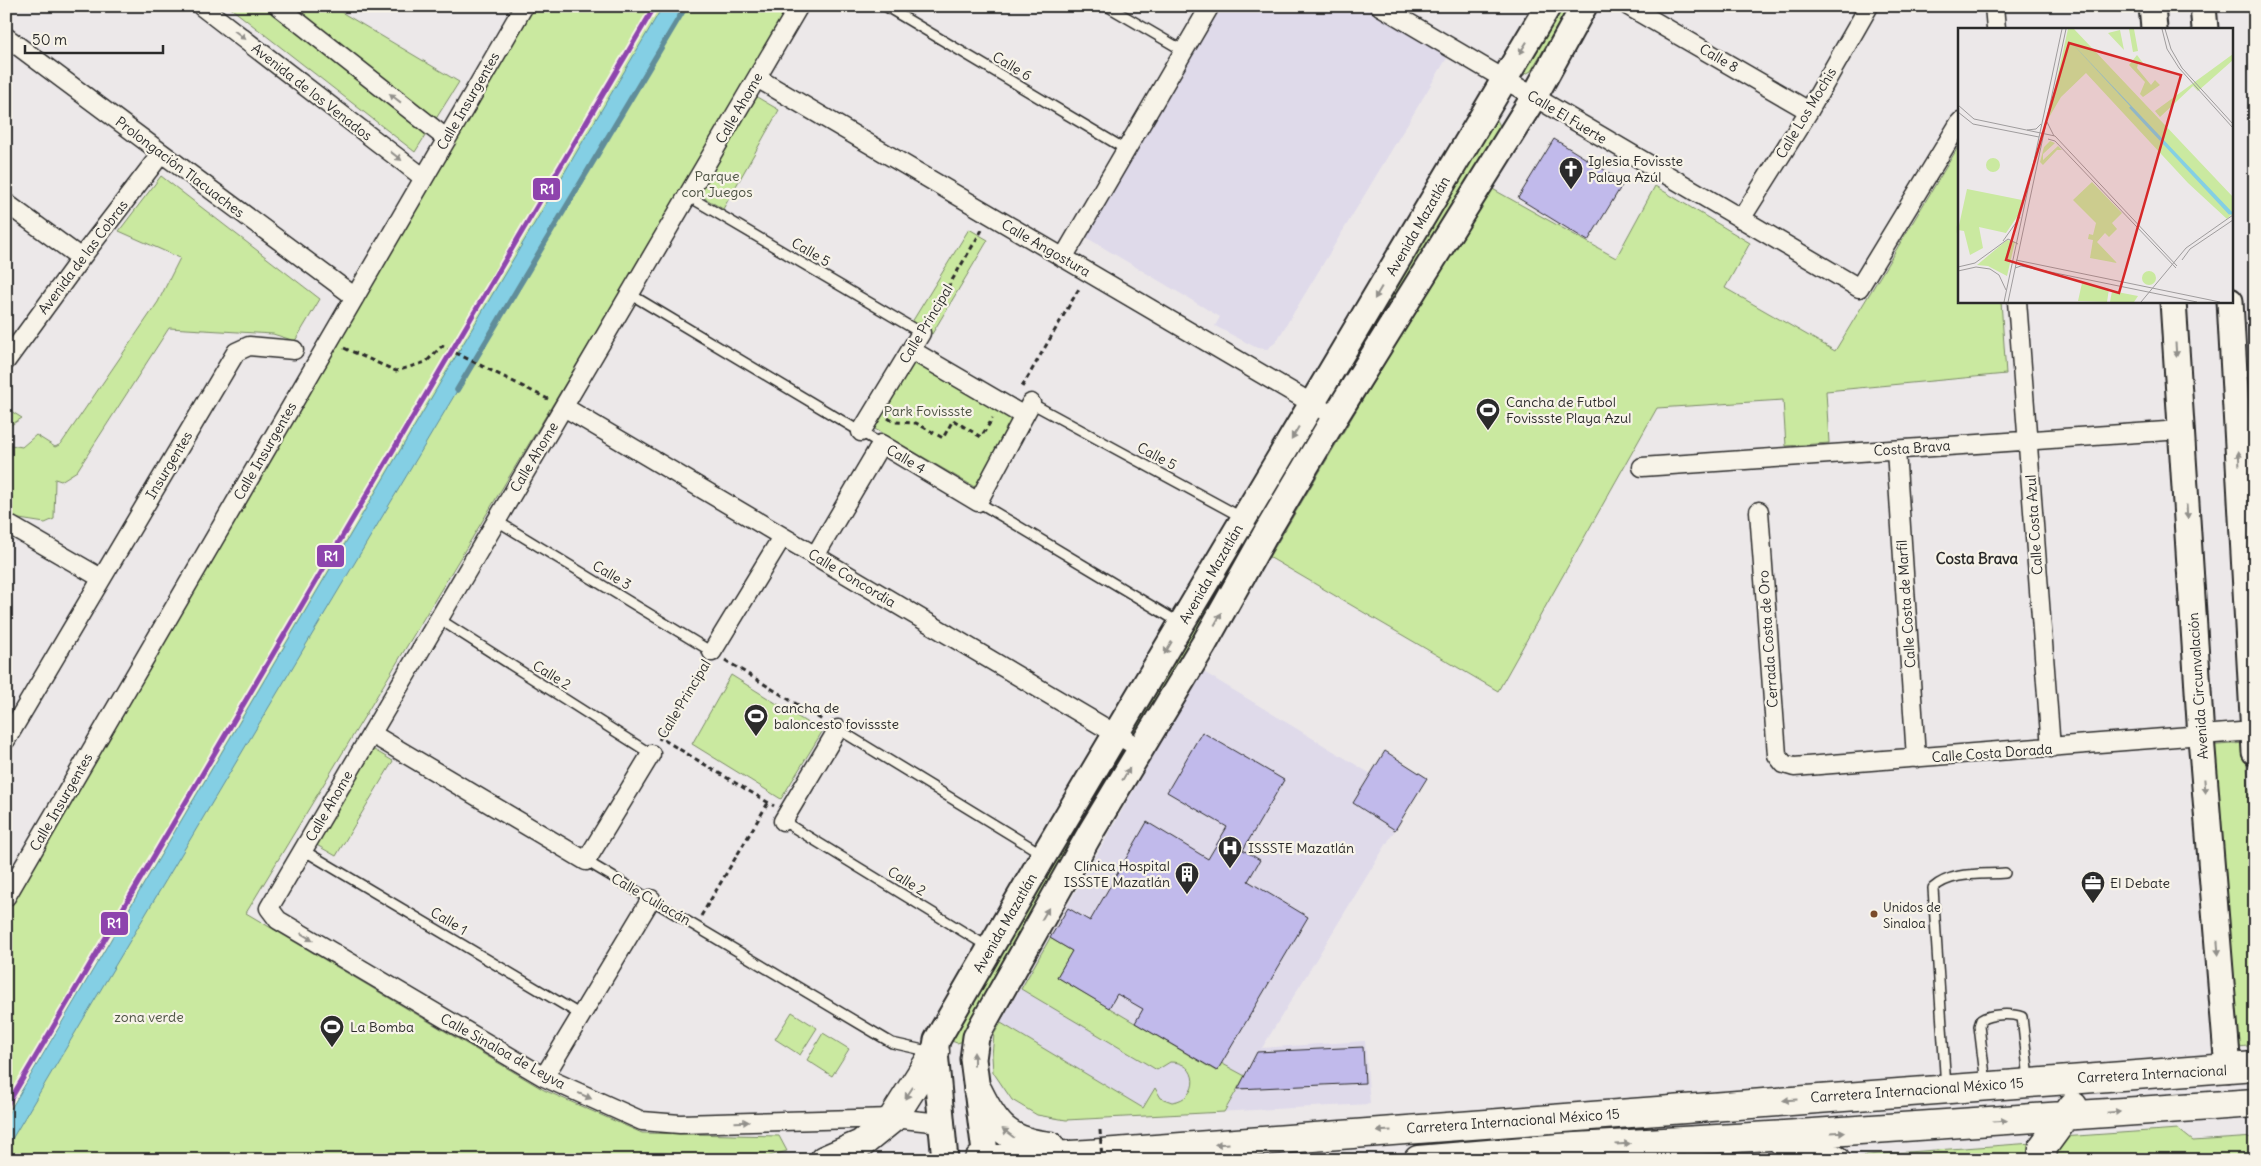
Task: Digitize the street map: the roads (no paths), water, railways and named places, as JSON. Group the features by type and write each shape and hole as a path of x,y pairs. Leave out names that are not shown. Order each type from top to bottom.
{"main road":[{"path":"824,1160 861,1144 893,1118 935,1052"},
{"name":"Carretera Internacional","path":"2039,1081 2228,1070 2255,1066"},
{"path":"2042,1160 2043,1147 2074,1104 2104,1076"},
{"name":"Carretera Internacional México 15","path":"978,1160 1095,1157 2039,1081"},
{"path":"978,1091 990,1117 1016,1139 1033,1144 1064,1146 1095,1157"},
{"path":"1418,1160 1560,1154 1770,1136 2255,1103"},
{"path":"1770,1136 1836,1160"}],"street":[{"name":"Avenida de los Venados","path":"200,6 424,178"},
{"path":"278,6 447,139"},
{"name":"Calle Insurgentes","path":"6,897 524,6"},
{"name":"Calle Ahome","path":"269,908 799,6"},
{"path":"1063,258 1210,6"},
{"name":"Calle El Fuerte","path":"1380,6 1859,288 1958,125"},
{"name":"Avenida Mazatlán","path":"945,1160 935,1052 937,1040 1044,855 1548,6"},
{"name":"Avenida Mazatlán","path":"986,1159 973,1059 976,1037 1092,830 1335,417 1534,97 1584,6"},
{"name":"Calle 8","path":"1628,6 1810,111"},
{"path":"1994,6 1996,28"},
{"path":"2152,6 2154,28"},
{"path":"2202,6 2205,28"},
{"name":"Calle Los Mochis","path":"1741,219 1810,111 1862,9"},
{"name":"Prolongación Tlacuaches","path":"6,37 355,297"},
{"name":"Calle Angostura","path":"757,78 1335,417"},
{"name":"Avenida de las Cobras","path":"6,361 81,258 161,154"},
{"path":"6,203 81,258"},
{"name":"Calle Costa Azul","path":"2017,302 2051,748"},
{"name":"Avenida Circunvalación","path":"2173,302 2201,737 2228,1070"},
{"path":"2230,302 2254,742"},
{"name":"Calle Principal","path":"861,432 921,333"},
{"name":"Insurgentes","path":"6,740 236,352 248,346 294,350"},
{"path":"911,350 1021,409 978,502"},
{"name":"Calle Concordia","path":"564,407 1141,749"},
{"name":"Costa Brava","path":"1642,468 2182,430"},
{"path":"815,556 881,444"},
{"name":"Calle 4","path":"881,444 978,502"},
{"name":"Calle Costa de Marfil","path":"1896,450 1916,758"},
{"name":"Cerrada Costa de Oro","path":"1759,511 1777,755 1784,764"},
{"path":"6,523 101,578"},
{"name":"Calle Principal","path":"712,652 782,537"},
{"path":"785,817 838,729"},
{"name":"Calle Culiacán","path":"372,734 586,861"},
{"name":"Calle Costa Dorada","path":"1784,764 1794,766 2201,737 2254,742"},
{"name":"Calle Principal","path":"586,861 651,754"},
{"path":"544,1078 651,899"},
{"name":"Calle Sinaloa de Leyva","path":"269,908 278,920 544,1078 642,1121 659,1123 893,1118 941,1123"}],"lane":[{"name":"Calle 6","path":"886,6 1125,149"},
{"path":"1107,6 1184,51"},
{"name":"Calle 5","path":"688,196 921,333"},
{"name":"Calle 4","path":"630,294 881,444"},
{"name":"Calle 5","path":"1021,409 1244,518"},
{"name":"Calle 4","path":"978,502 1182,624"},
{"name":"Calle 3","path":"497,521 712,652"},
{"name":"Calle 2","path":"439,619 651,754"},
{"path":"838,729 1044,855"},
{"name":"Calle 2","path":"785,817 990,948"},
{"name":"Calle 1","path":"303,850 581,1015"},
{"name":"Calle Culiacán","path":"586,861 892,1043 935,1052"},
{"path":"1946,1088 1933,888 1942,880 1954,877 2005,873"},
{"path":"1986,1085 1979,1026 1981,1020 1986,1017 2016,1015 2022,1017 2039,1081"}],"water":[{"path":"663,6 686,6 6,1149 6,1117"}],"waterway":[{"path":"457,390 686,6"}],"place":[{"name":"Iglesia Fovisste Palaya Azúl","path":"1571,190"},
{"name":"Cancha de Futbol Fovissste Playa Azul","path":"1488,431"},
{"name":"cancha de baloncesto fovissste","path":"756,737"},
{"name":"ISSSTE Mazatlán","path":"1230,869"},
{"name":"Clínica Hospital ISSSTE Mazatlán","path":"1187,895"},
{"name":"El Debate","path":"2093,904"},
{"name":"Unidos de Sinaloa","path":"1874,914"},
{"name":"La Bomba","path":"332,1048"}],"district":[{"name":"Costa Brava","path":"1977,559"}],"park label":[{"name":"Parque con Juegos","path":"717,184"},
{"name":"Park Fovissste","path":"928,411"},
{"name":"zona verde","path":"149,1017"}]}
